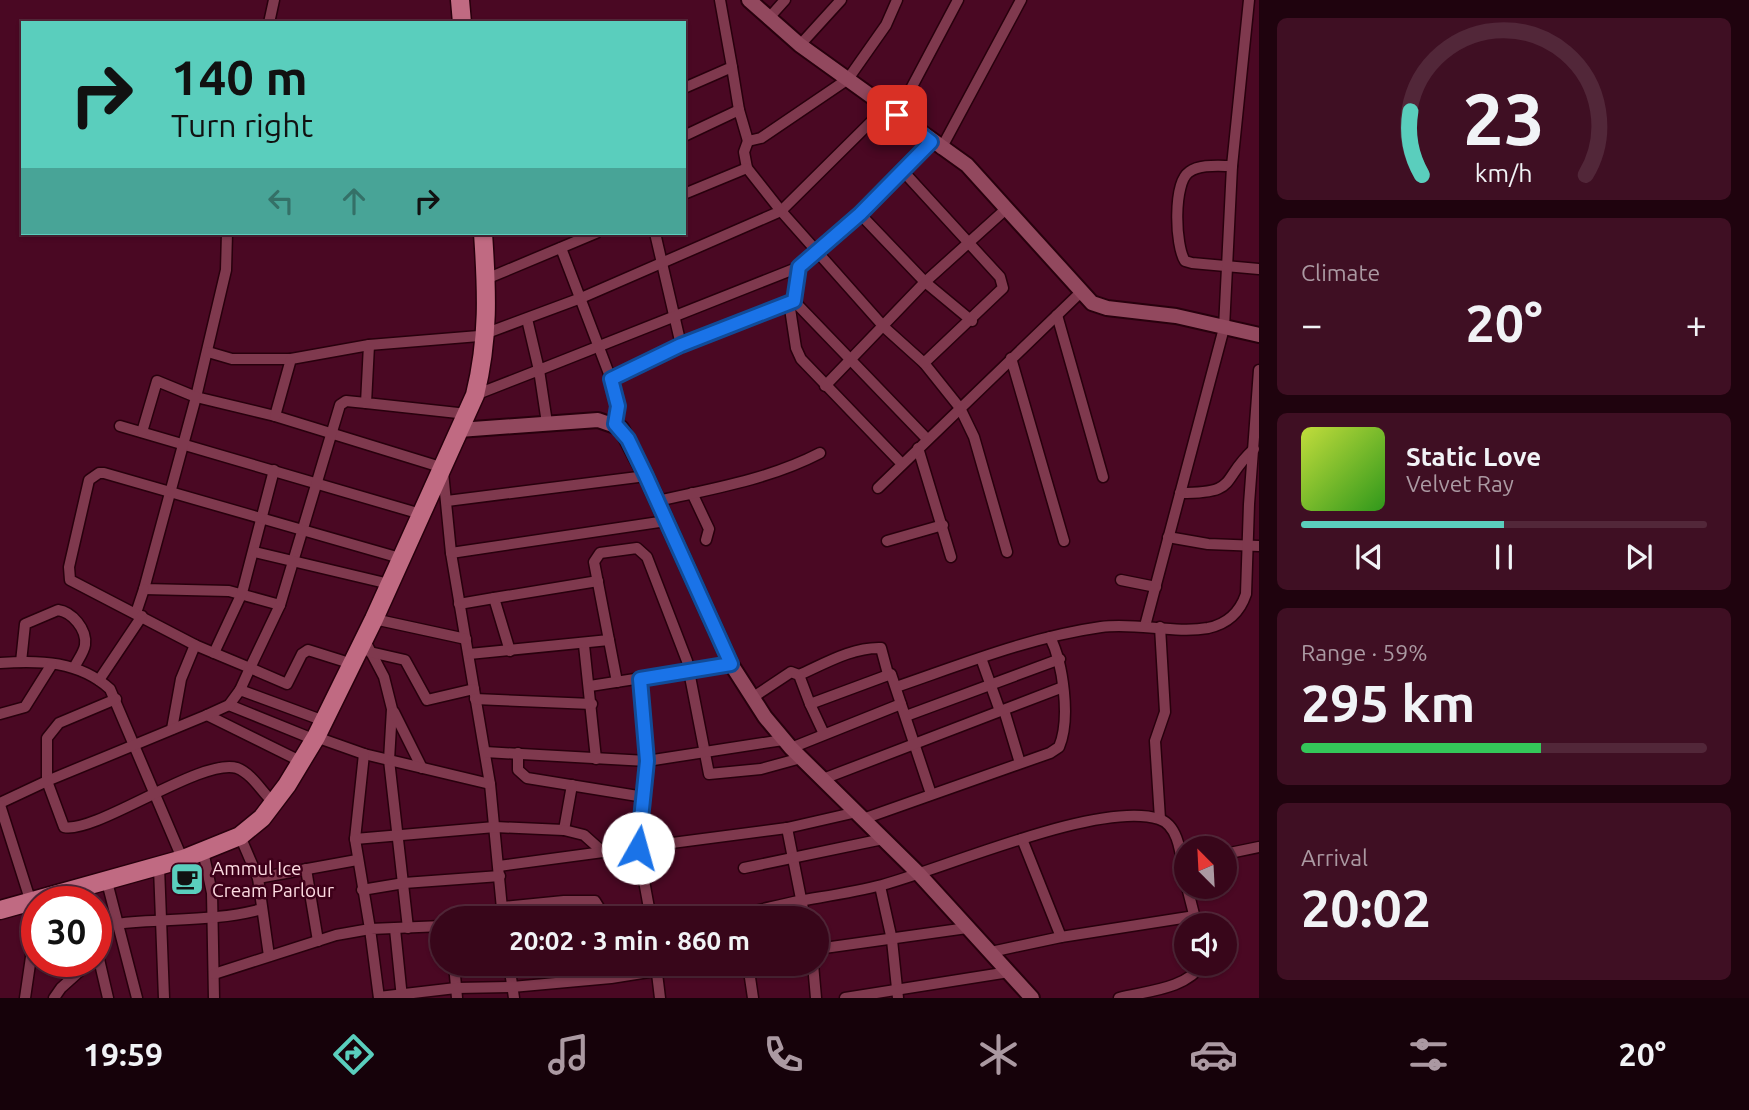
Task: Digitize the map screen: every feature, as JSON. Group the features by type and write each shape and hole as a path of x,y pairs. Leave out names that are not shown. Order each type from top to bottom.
{"highway":[{"path":"452,0 454,21"},
{"path":"460,0 462,21"},
{"path":"99,886 107,881 159,867 240,836 274,804 367,646 374,619 458,421 483,334 474,235"},
{"path":"458,421 475,396 483,334 486,279 483,235"},
{"path":"65,886 178,851 235,826 268,797 312,737 316,718 438,465"},
{"path":"0,900 21,898"},
{"path":"0,910 21,900"}],"street":[{"path":"269,21 274,0"},
{"path":"720,0 739,110 748,141 744,152 747,168 817,254 884,327 924,363 960,408 974,437 1007,552"},
{"path":"749,0 800,45 936,146 967,165 1091,303 1107,308 1176,316 1259,335"},
{"path":"768,19 785,0"},
{"path":"800,45 841,0"},
{"path":"748,141 756,141 848,79 886,25 897,0"},
{"path":"208,352 232,359 291,359 369,345 483,334 581,298 781,211 892,111 957,0"},
{"path":"475,396 674,314 799,267 817,254 902,170 936,146 1021,0"},
{"path":"1145,626 1224,328 1232,166 1249,0"},
{"path":"686,87 732,67"},
{"path":"686,135 739,110"},
{"path":"1232,166 1202,167 1186,174 1180,183 1178,244 1185,261 1259,269"},
{"path":"686,193 747,168"},
{"path":"902,170 1000,277 1003,288 972,321 924,363"},
{"path":"825,386 925,282 1006,209"},
{"path":"860,214 925,282 972,321"},
{"path":"99,680 139,614 168,494 208,352 226,270 227,235"},
{"path":"486,279 591,235"},
{"path":"655,235 681,345"},
{"path":"561,248 611,379 618,406 615,424"},
{"path":"799,267 791,301 801,359 902,464"},
{"path":"878,488 1081,292"},
{"path":"611,379 681,345 791,301"},
{"path":"791,301 927,439"},
{"path":"1057,314 1103,477"},
{"path":"527,319 539,370 547,423"},
{"path":"366,402 369,345"},
{"path":"1011,358 1064,541"},
{"path":"275,416 291,359"},
{"path":"896,687 1050,637 1102,626 1207,628 1231,617 1242,606 1246,594 1254,546 1254,449 1259,370"},
{"path":"142,432 157,381 196,397 275,416 438,465 447,501 451,553 490,784 502,906"},
{"path":"25,886 0,804 47,781 229,705 240,691 280,605 300,531 342,402 366,402 458,421 547,423 598,420 615,424 628,439 731,664 752,698 792,748 919,874 1032,998"},
{"path":"120,426 414,512"},
{"path":"918,447 951,557"},
{"path":"1180,493 1205,493 1219,489 1230,481 1254,449"},
{"path":"657,501 754,478 798,464 820,453"},
{"path":"214,653 242,593 255,552 274,470"},
{"path":"288,684 195,645 80,586 68,576 89,480 94,475 104,473 168,494 393,556"},
{"path":"447,501 646,476"},
{"path":"692,493 709,529 706,540"},
{"path":"451,553 666,521"},
{"path":"887,541 943,525"},
{"path":"1168,537 1208,544 1254,546"},
{"path":"617,682 594,562 598,554 637,548 643,552 690,671 703,754 711,775 761,769 792,748 901,704"},
{"path":"255,552 381,582"},
{"path":"1121,580 1156,587"},
{"path":"460,604 598,581"},
{"path":"144,589 211,589 242,593 280,605"},
{"path":"494,598 510,651"},
{"path":"21,662 25,624 58,610 75,620 83,635 85,644 75,666"},
{"path":"374,619 467,639"},
{"path":"1160,626 1165,712 1155,741 1160,819"},
{"path":"362,890 499,871 603,852 860,816 1020,763 1059,747 1063,732 1060,659 1050,637"},
{"path":"469,654 584,645 609,640"},
{"path":"172,729 181,679 195,645"},
{"path":"584,645 596,759"},
{"path":"367,646 405,660 426,700 475,694 592,704"},
{"path":"367,646 384,677 392,709 422,768"},
{"path":"752,698 786,674 799,675 850,652 874,647 881,648 888,674"},
{"path":"279,703 302,654 308,650 343,661"},
{"path":"981,658 1020,763"},
{"path":"906,716 1060,659"},
{"path":"0,663 75,666 99,680 116,699 178,851"},
{"path":"0,714 25,707 52,664"},
{"path":"590,686 731,664"},
{"path":"810,704 888,674 893,676 932,794"},
{"path":"799,675 824,734"},
{"path":"640,679 647,761 638,848 648,906"},
{"path":"823,779 1063,687"},
{"path":"240,691 316,718"},
{"path":"116,699 51,729 47,738 47,781 62,823 68,828 80,827 155,793 230,767 246,772 268,797"},
{"path":"229,705 364,754 490,784"},
{"path":"392,709 389,760 400,836 408,928"},
{"path":"207,715 296,758"},
{"path":"485,752 647,761 792,748"},
{"path":"518,753 518,770 522,776 644,797"},
{"path":"364,754 355,839 379,998 513,993 619,976"},
{"path":"564,830 572,785"},
{"path":"783,906 880,886 1022,839 1104,818 1160,819 1175,836"},
{"path":"355,839 495,827 564,830 584,835 603,852"},
{"path":"787,828 803,906"},
{"path":"240,836 258,878 269,956"},
{"path":"744,868 883,839"},
{"path":"1022,839 1061,937"},
{"path":"1237,851 1259,847"},
{"path":"203,851 210,874 214,998"},
{"path":"258,878 357,860"},
{"path":"159,867 163,998"},
{"path":"306,869 318,941"},
{"path":"107,881 137,998"},
{"path":"880,886 892,940 898,994"},
{"path":"512,906 564,901 595,901 598,906"},
{"path":"116,924 160,919 213,920 262,909"},
{"path":"991,952 1061,937 1174,924"},
{"path":"214,974 318,941 370,929 430,927"},
{"path":"829,948 967,928"},
{"path":"395,929 402,997"},
{"path":"845,998 898,994 1009,972"},
{"path":"657,976 660,998"},
{"path":"750,976 753,998"},
{"path":"814,976 816,998"},
{"path":"1119,998 1194,976"},
{"path":"25,998 28,977"},
{"path":"54,998 72,977"},
{"path":"102,977 108,998"}],"place":[{"name":"Ammul Ice Cream Parlour","path":"187,879"}],"route":[{"path":"638,848 647,761 640,679 731,664 646,476 628,439 615,424 618,406 611,379 681,345 769,308 794,301 799,267 860,214 931,142 897,115"}]}
